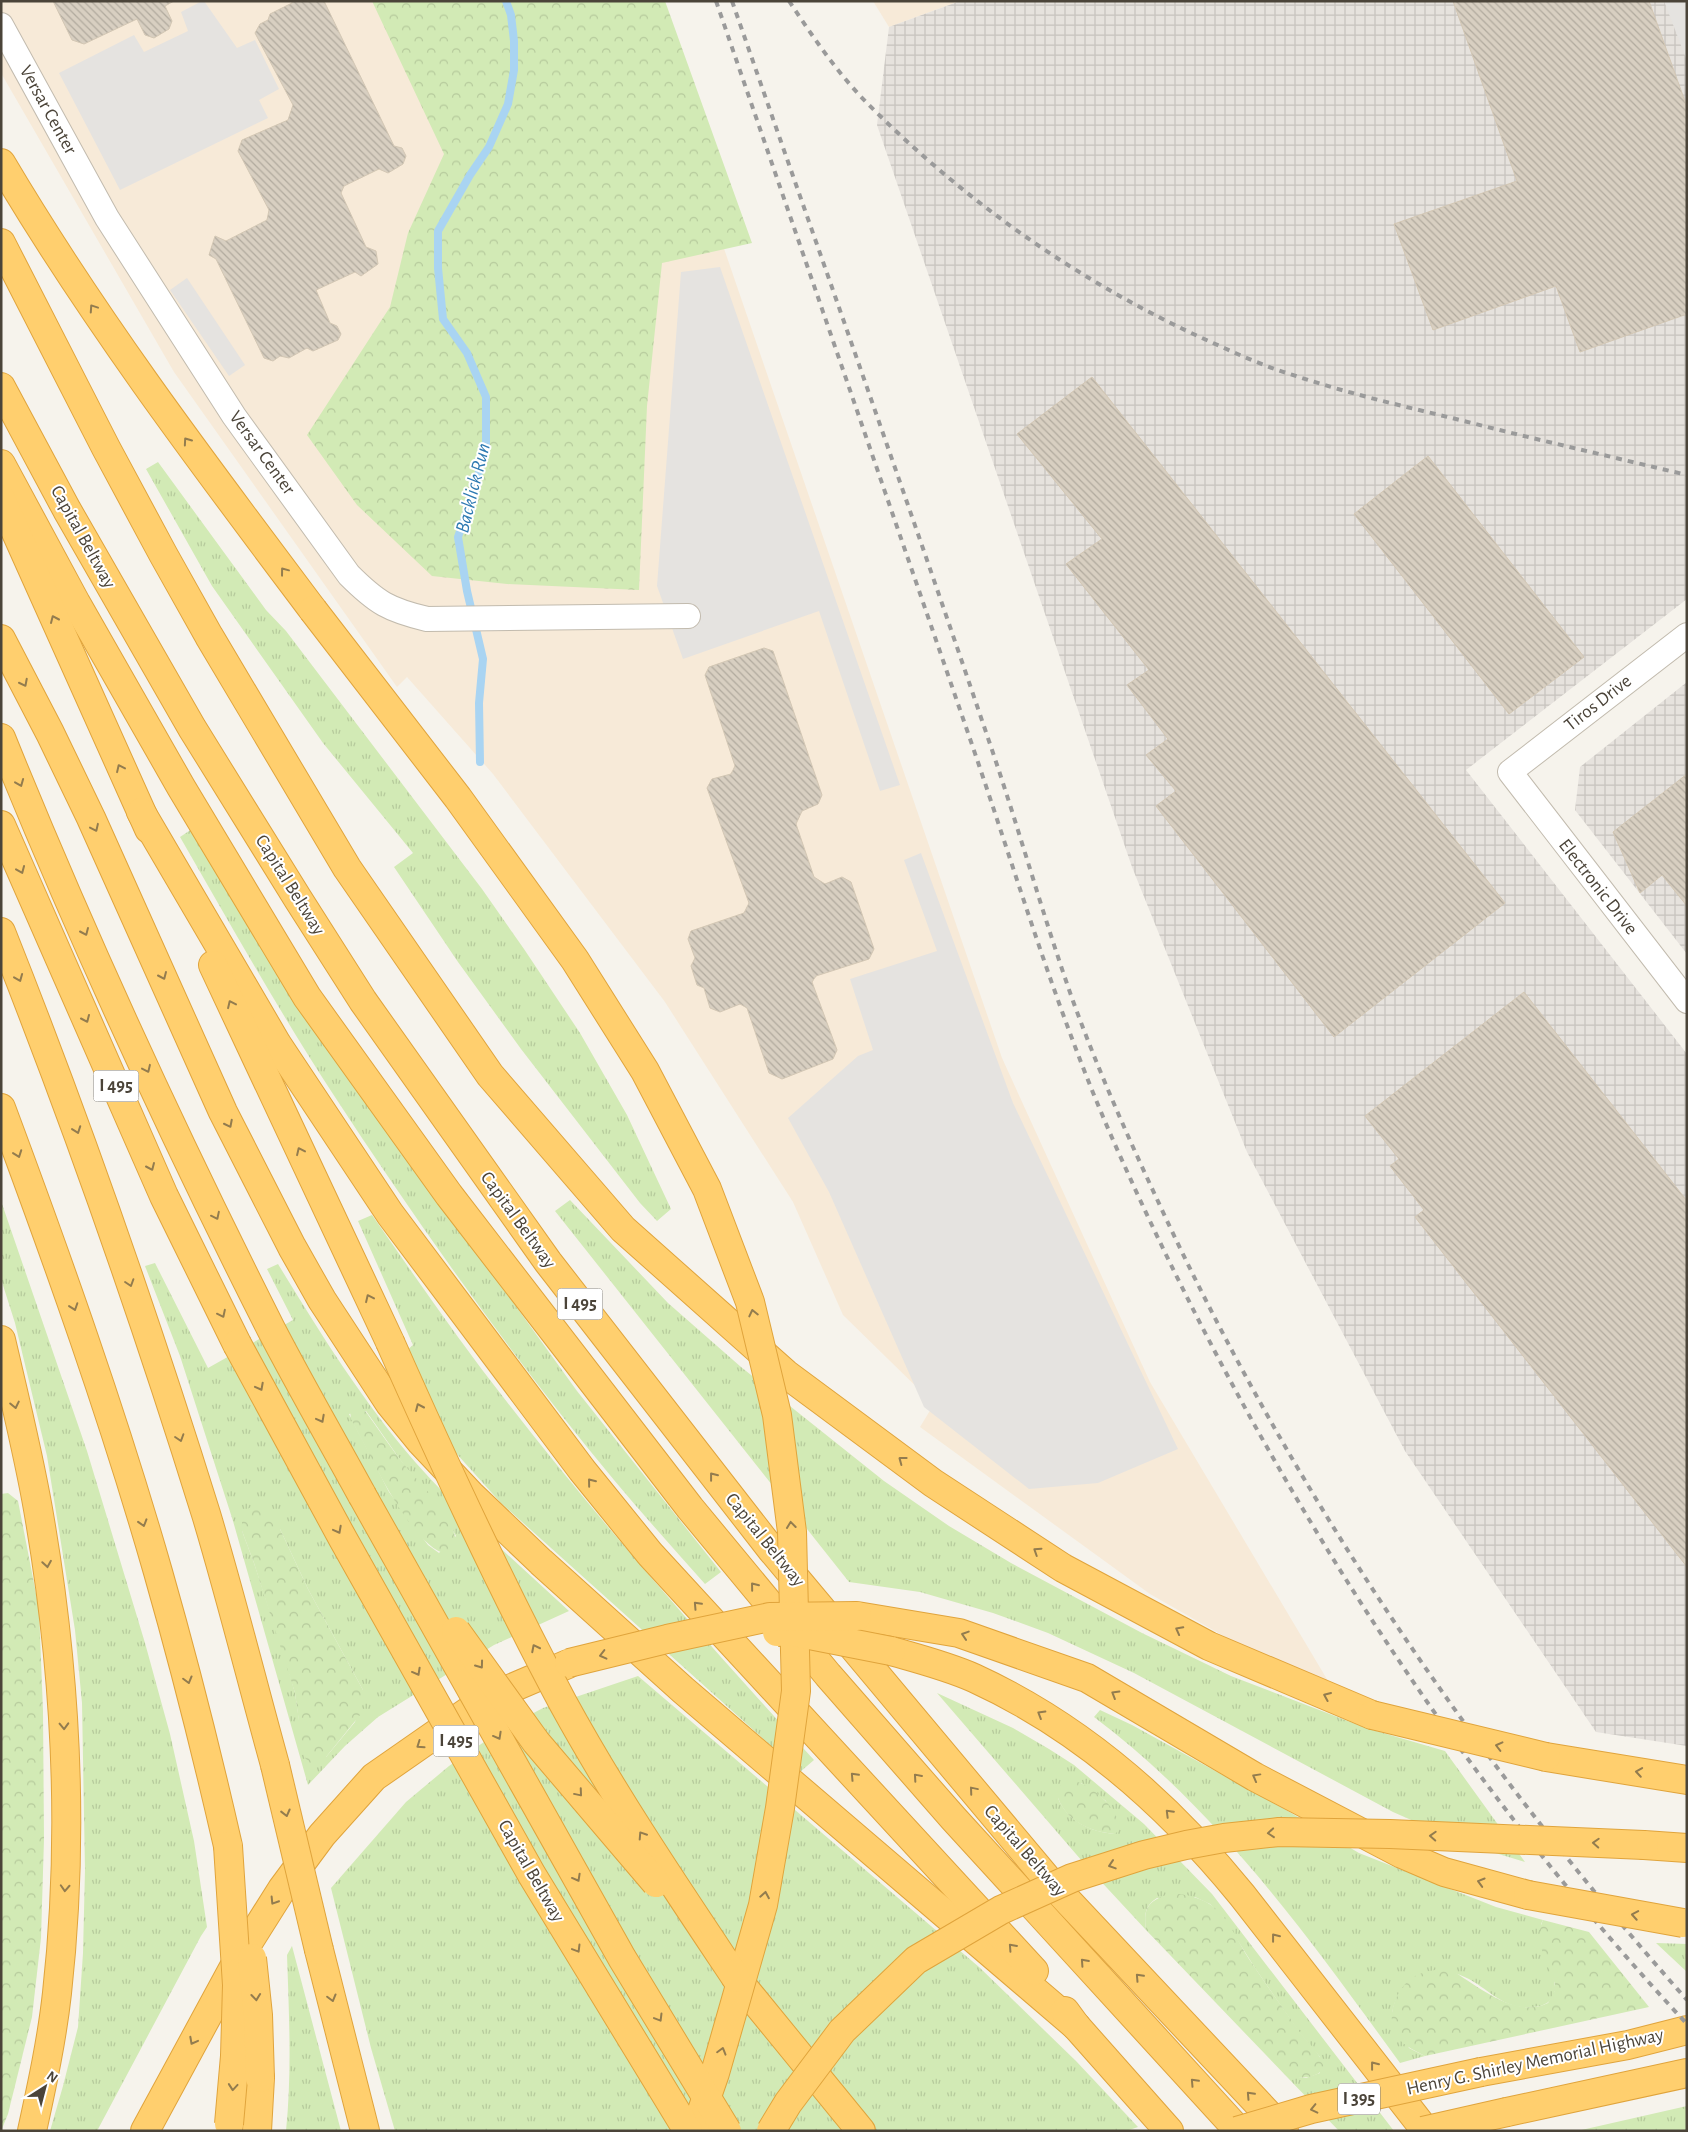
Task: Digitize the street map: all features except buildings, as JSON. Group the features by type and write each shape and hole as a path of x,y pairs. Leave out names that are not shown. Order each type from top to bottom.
{"highway":[{"path":"1,163 45,237 200,460 458,798 558,936 645,1071 708,1189 750,1302 777,1415 792,1532 796,1691 780,1808 763,1905 716,2073 695,2131"},
{"path":"1,243 101,440 163,554 209,636 347,868 490,1076 623,1229 786,1374 932,1483 1063,1568 1209,1646 1372,1715 1546,1757 1687,1780"},
{"name":"Capital Beltway","path":"1,387 67,510 187,719 293,891 363,1001 548,1262 771,1549 1049,1881 1284,2131"},
{"path":"1,464 76,603 181,787 308,997 448,1195 690,1508 828,1676 954,1819 1238,2131"},
{"path":"1,499 140,812 390,1342 451,1480 503,1586 564,1704 630,1817 736,1978"},
{"path":"1,639 91,818 223,1112 292,1247 322,1300 390,1404 422,1442 471,1494 541,1562 683,1690 1076,2026"},
{"path":"1,738 30,810 134,1042 272,1331 622,1958 727,2131"},
{"path":"140,812 277,1044 390,1214 582,1470 650,1554 1030,1966 1048,1987 1076,2026 1168,2131"},
{"name":"Capital Beltway","path":"1,825 164,1196 237,1344 343,1539 532,1875 688,2131"},
{"path":"1,932 81,1142 206,1515 275,1765 365,2131"},
{"path":"1,1108 62,1274 129,1477 158,1571 194,1702 251,1950 258,2014 260,2078 256,2131"},
{"path":"1,1340 38,1508 55,1628 64,1724 67,1864 63,1929 57,1994 49,2049 32,2131"},
{"path":"362,1495 444,1615 536,1742 736,1978 861,2131"},
{"path":"144,2131 241,1954 282,1889 322,1835 374,1777 486,1699 569,1663 667,1639 770,1617 858,1616 959,1633 1087,1678 1255,1777 1402,1854 1444,1872 1528,1895 1685,1923"},
{"path":"667,1639 789,1631 891,1650 972,1677 1015,1698 1068,1730 1166,1809 1212,1858 1425,2131 1674,2075"},
{"path":"771,2131 788,2102 842,2031 916,1960 1001,1910 1072,1878 1144,1855 1224,1838 1280,1832 1390,1834 1687,1848"},
{"path":"228,1846 237,1985 235,2056 229,2128"},
{"name":"Henry G. Shirley Memorial Highway","path":"1238,2131 1311,2110 1482,2072 1628,2045 1687,2030"}],"street":[{"name":"Versar Center","path":"1,25 106,218 234,416 349,574 371,597 400,612 428,619 688,616"},
{"name":"Tiros Drive","path":"1510,772 1687,635"},
{"name":"Electronic Drive","path":"1510,772 1687,1002"}],"shaded area":[{"path":"1,1 639,1 1002,1058 1150,1382 1331,1686 1264,1659 1150,1594 920,1427 934,1404 843,1315 793,1202 665,1002 493,774 407,677 397,687 174,372 1,73"},
{"path":"204,1 237,48 255,40 279,89 259,100 268,118 120,190 59,73 134,35 144,52 188,31 181,12"},
{"path":"873,1 960,1 889,27"},
{"path":"960,1 1687,1 1687,599 1466,770 1687,1054 1687,1746 1596,1732 1405,1451 1247,1152 1132,867 877,125 889,27"},
{"path":"1664,1 1687,1 1687,61"},
{"path":"720,267 900,785 880,791 819,611 683,659 657,586 681,272"},
{"path":"187,278 245,365 229,376 170,290"},
{"path":"1687,682 1687,954 1575,810 1580,767"},
{"path":"921,853 1013,1103 1178,1449 1098,1483 1029,1489 924,1407 829,1192 788,1118 858,1056 873,1050 850,979 937,951 904,860"}],"green space":[{"path":"372,1 665,1 752,243 662,263 647,406 639,590 507,584 432,576 357,505 307,435 390,307 408,233 444,154"},
{"path":"158,462 266,610 286,631 482,889 580,1033 627,1115 671,1209 657,1221 640,1203 521,1049 458,962 394,867 413,853 323,743 212,586 146,469"},
{"path":"192,829 484,1262 577,1391 721,1572 705,1584 576,1434 468,1291 399,1193 293,1031 180,837"},
{"path":"570,1200 668,1303 741,1367 884,1481 949,1526 1011,1563 1142,1633 1231,1676 1366,1728 1445,1751 1525,1862 1466,1844 1393,1812 1134,1673 1048,1633 993,1613 920,1592 849,1582 555,1211"},
{"path":"1,1201 87,1451 145,1643 170,1734 194,1841 207,1927 97,2131 50,2131 78,2027 83,1953 85,1870 82,1703 75,1630 47,1456 15,1323 1,1279"},
{"path":"372,1215 472,1356 543,1448 657,1584 814,1760 800,1772 501,1503 446,1442 385,1369 413,1345 358,1221"},
{"path":"155,1263 208,1368 293,1320 267,1269 278,1264 360,1391 416,1463 471,1520 569,1611 494,1645 378,1717 345,1746 308,1785 233,1521 180,1356 145,1266","holes":["366,1411 404,1465 451,1526 456,1536 439,1553 428,1545 389,1492 349,1414","280,1529 308,1589 363,1690 355,1722 326,1757 299,1720 295,1693 285,1658 242,1531"]},
{"path":"356,1407 361,1407 366,1412 401,1461 445,1513 456,1544 447,1554 433,1548 419,1535 392,1496 351,1419 350,1411"},
{"path":"8,1493 18,1501 39,1609 43,1711 44,1839 41,1938 32,2017 8,2114 1,2131 1,1494"},
{"path":"251,1507 261,1508 280,1529 308,1589 363,1690 364,1699 360,1715 326,1757 319,1762 311,1764 306,1759 303,1751 295,1693 242,1531 242,1516"},
{"path":"638,1676 979,1967 1076,2061 1138,2127 1126,2131 395,2131 371,2048 331,1888 406,1802 449,1766 503,1729 543,1708"},
{"path":"937,1693 1013,1728 1049,1749 1074,1765 1144,1824 1212,1894 1394,2131 1339,2131 1288,2078 1306,2078 1320,2073 1320,2057 1299,2032 1223,1917 1210,1904 1195,1897 1157,1898 1147,1908 1146,1930 1082,1861","holes":["1081,1783 1106,1801 1115,1834 1097,1831 1081,1824 1067,1813 1058,1798"]},
{"path":"1100,1710 1132,1725 1286,1810 1359,1853 1496,1907 1543,1920 1541,1924 1555,1986 1553,1997 1542,2005 1516,2006 1506,2003 1460,1975 1436,1971 1416,1977 1401,1991 1392,2013 1409,2048 1425,2056 1400,2063 1331,1969 1260,1878 1182,1793 1094,1717"},
{"path":"1068,1779 1085,1785 1110,1806 1118,1823 1118,1831 1115,1834 1089,1828 1067,1813 1058,1798 1059,1788 1064,1780"},
{"path":"1169,1894 1187,1895 1199,1899 1210,1904 1220,1913 1267,1986 1318,2054 1324,2069 1312,2076 1288,2078 1146,1930 1145,1916 1148,1906 1156,1899"},
{"path":"1543,1920 1589,1932 1649,2007 1425,2056 1401,2041 1395,2033 1393,2026 1392,2018 1395,2002 1407,1982 1413,1977 1431,1970 1451,1970 1485,1992 1510,2004 1535,2007 1548,2003 1555,1991 1555,1984 1545,1960 1541,1944 1540,1928"},
{"path":"1656,1943 1687,1944 1687,1972"},
{"path":"292,1946 341,2131 286,2131 289,2065 287,1955"},
{"path":"1687,2106 1687,2131 1577,2131"}],"waterway":[{"name":"Backlick Run","path":"480,762 479,703 483,659 467,591 458,537 474,491 486,445 486,397 467,353 443,319 438,268 438,231 470,175 489,147 508,104 514,70 514,41 511,15 506,1"}],"railway":[{"path":"716,1 1072,1040 1113,1140 1169,1260 1229,1378 1293,1493 1363,1606 1437,1716 1516,1822 1599,1925 1687,2024"},
{"path":"732,1 1001,776 1073,1001 1112,1100 1156,1197 1209,1306 1266,1413 1327,1517 1392,1618 1461,1718 1533,1814 1608,1908 1687,2000"},
{"path":"789,1 826,55 847,81 906,141 984,206 1025,236 1068,265 1156,316 1257,362 1330,387 1687,475"}]}
